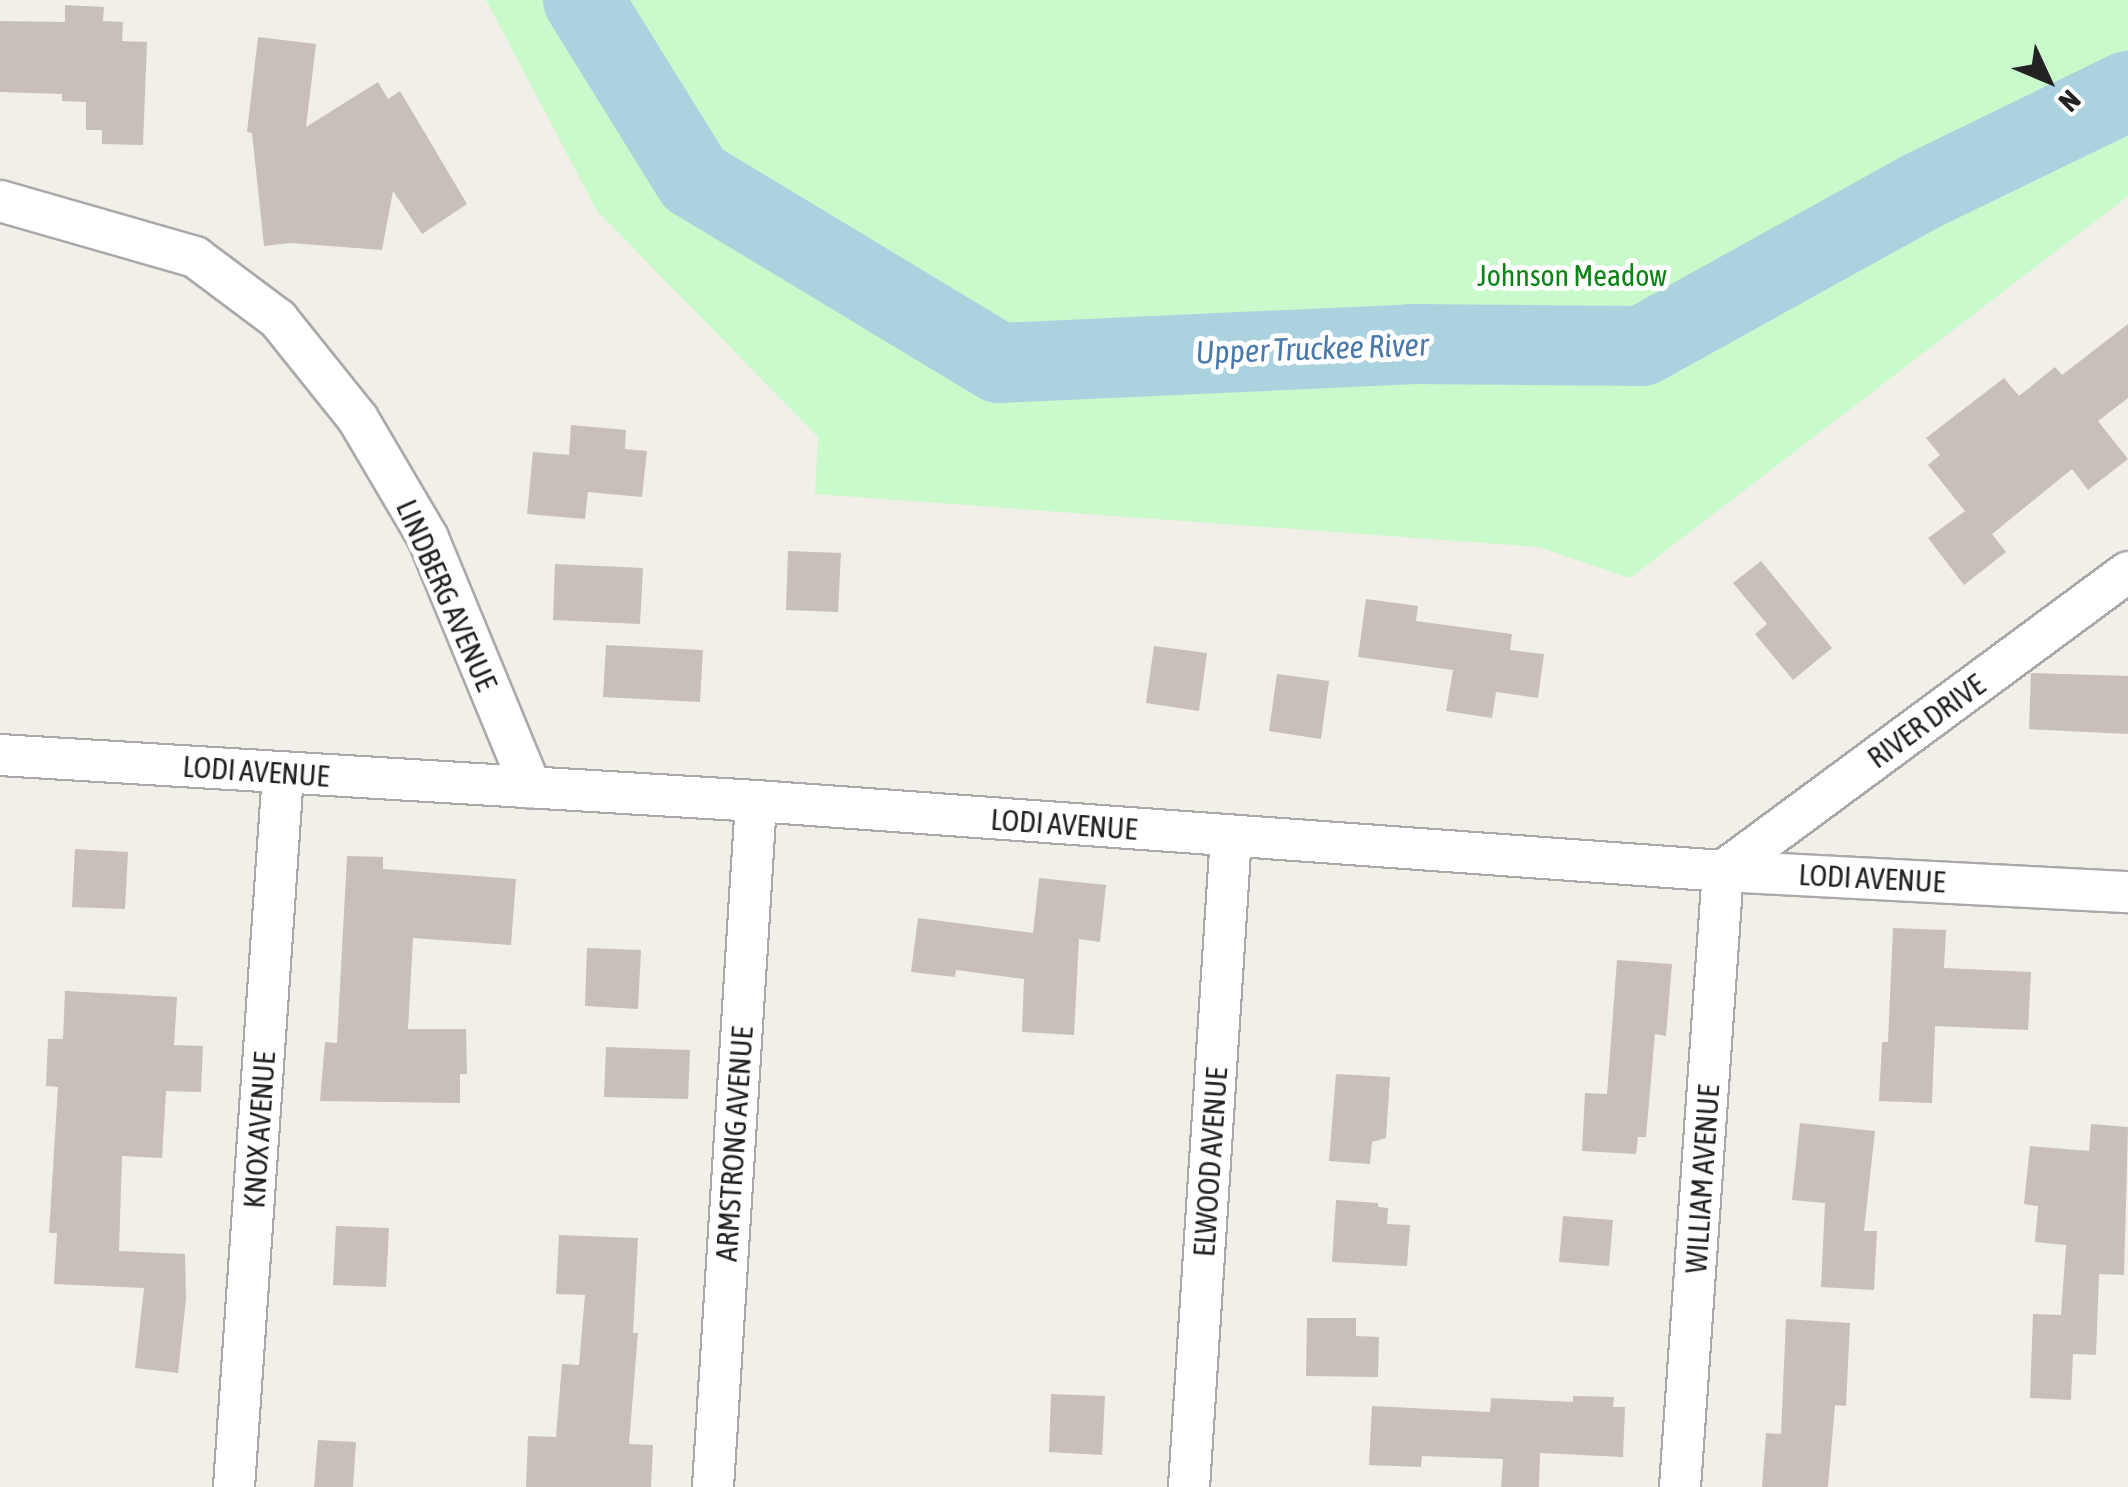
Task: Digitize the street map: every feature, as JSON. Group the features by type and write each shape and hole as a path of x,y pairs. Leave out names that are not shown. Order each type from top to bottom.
{"street":[{"name":"LINDBERG AVENUE","path":"0,201 195,257 278,319 358,418 428,538 532,788"},
{"name":"RIVER DRIVE","path":"1723,870 2128,572"},
{"name":"LODI AVENUE","path":"0,755 756,801 1723,870 2128,892"},
{"name":"KNOX AVENUE","path":"234,1487 283,773"},
{"name":"ARMSTRONG AVENUE","path":"713,1487 756,801"},
{"name":"ELWOOD AVENUE","path":"1189,1487 1231,836"},
{"name":"WILLIAM AVENUE","path":"1680,1487 1723,870"}],"green space":[{"name":"Johnson Meadow","path":"486,0 2128,0 2128,196 1630,578 1539,547 815,494 818,437 597,211"}],"building":[{"path":"65,5 104,7 103,21 123,22 122,41 147,42 143,145 102,144 102,130 86,130 86,102 62,101 62,94 0,92 0,21 65,22"},
{"path":"258,37 316,44 306,127 378,82 388,99 400,91 467,204 422,234 393,191 382,250 290,243 264,246 252,133 247,132"},
{"path":"2128,324 2128,398 2098,421 2128,459 2088,490 2072,469 1992,534 2006,552 1964,585 1928,538 1965,511 1928,465 1940,455 1926,438 2004,378 2019,396 2055,367 2062,375"},
{"path":"571,425 626,430 625,449 647,451 642,497 588,492 585,519 527,514 533,452 569,455"},
{"path":"788,551 841,553 838,612 786,610"},
{"path":"1761,561 1832,648 1793,680 1755,634 1767,624 1733,583"},
{"path":"555,564 643,568 640,624 553,620"},
{"path":"1366,599 1418,606 1416,621 1512,634 1510,650 1544,654 1538,698 1496,692 1492,718 1446,711 1453,670 1358,657"},
{"path":"606,645 703,650 700,702 603,697"},
{"path":"1154,646 1207,653 1199,711 1146,703"},
{"path":"2031,673 2128,676 2128,734 2029,729"},
{"path":"1277,674 1329,681 1321,739 1269,731"},
{"path":"75,849 128,852 125,909 72,907"},
{"path":"347,856 383,857 383,869 516,879 511,945 413,938 408,1029 466,1029 467,1074 460,1074 460,1103 320,1101 325,1042 337,1043"},
{"path":"1039,878 1106,885 1100,942 1079,939 1074,1035 1022,1032 1024,979 956,970 955,977 911,972 918,918 1033,933"},
{"path":"1893,928 1946,930 1944,968 2031,972 2028,1030 1935,1026 1932,1103 1879,1101 1882,1042 1888,1042"},
{"path":"587,948 641,950 638,1009 585,1006"},
{"path":"1617,960 1672,964 1666,1036 1655,1034 1646,1137 1638,1137 1636,1154 1582,1151 1585,1093 1607,1094"},
{"path":"65,991 177,997 174,1045 203,1046 201,1092 166,1091 162,1158 122,1156 119,1251 185,1254 186,1299 178,1373 135,1368 144,1288 54,1284 57,1233 49,1233 58,1087 46,1086 48,1039 63,1039"},
{"path":"606,1047 690,1050 688,1099 604,1097"},
{"path":"1336,1074 1390,1077 1386,1138 1372,1142 1370,1164 1329,1161"},
{"path":"1800,1123 1875,1131 1864,1231 1877,1231 1874,1290 1821,1287 1825,1203 1792,1200"},
{"path":"2091,1124 2128,1127 2124,1275 2099,1274 2096,1355 2073,1354 2071,1400 2030,1398 2033,1314 2061,1315 2066,1245 2035,1242 2038,1206 2024,1204 2030,1146 2089,1151"},
{"path":"1336,1200 1378,1203 1378,1207 1388,1208 1387,1224 1410,1225 1407,1266 1332,1262"},
{"path":"1563,1216 1613,1220 1609,1266 1559,1262"},
{"path":"336,1226 389,1228 386,1287 333,1285"},
{"path":"559,1235 638,1238 633,1333 638,1333 629,1444 653,1445 651,1487 526,1487 528,1436 556,1437 562,1364 579,1365 585,1295 556,1294"},
{"path":"1307,1318 1356,1318 1356,1336 1379,1337 1378,1377 1306,1376"},
{"path":"1786,1319 1850,1323 1846,1406 1835,1405 1828,1487 1762,1487 1766,1433 1781,1434"},
{"path":"1051,1394 1105,1396 1102,1455 1049,1452"},
{"path":"1573,1396 1614,1397 1613,1407 1625,1407 1623,1457 1540,1453 1539,1487 1501,1487 1503,1459 1422,1456 1421,1467 1369,1465 1372,1406 1490,1412 1491,1398 1573,1402"},
{"path":"318,1440 356,1442 353,1487 314,1487"}],"waterway":[{"name":"Upper Truckee River","path":"583,0 694,179 999,363 1410,344 1642,346 1924,190 2128,91"}]}
